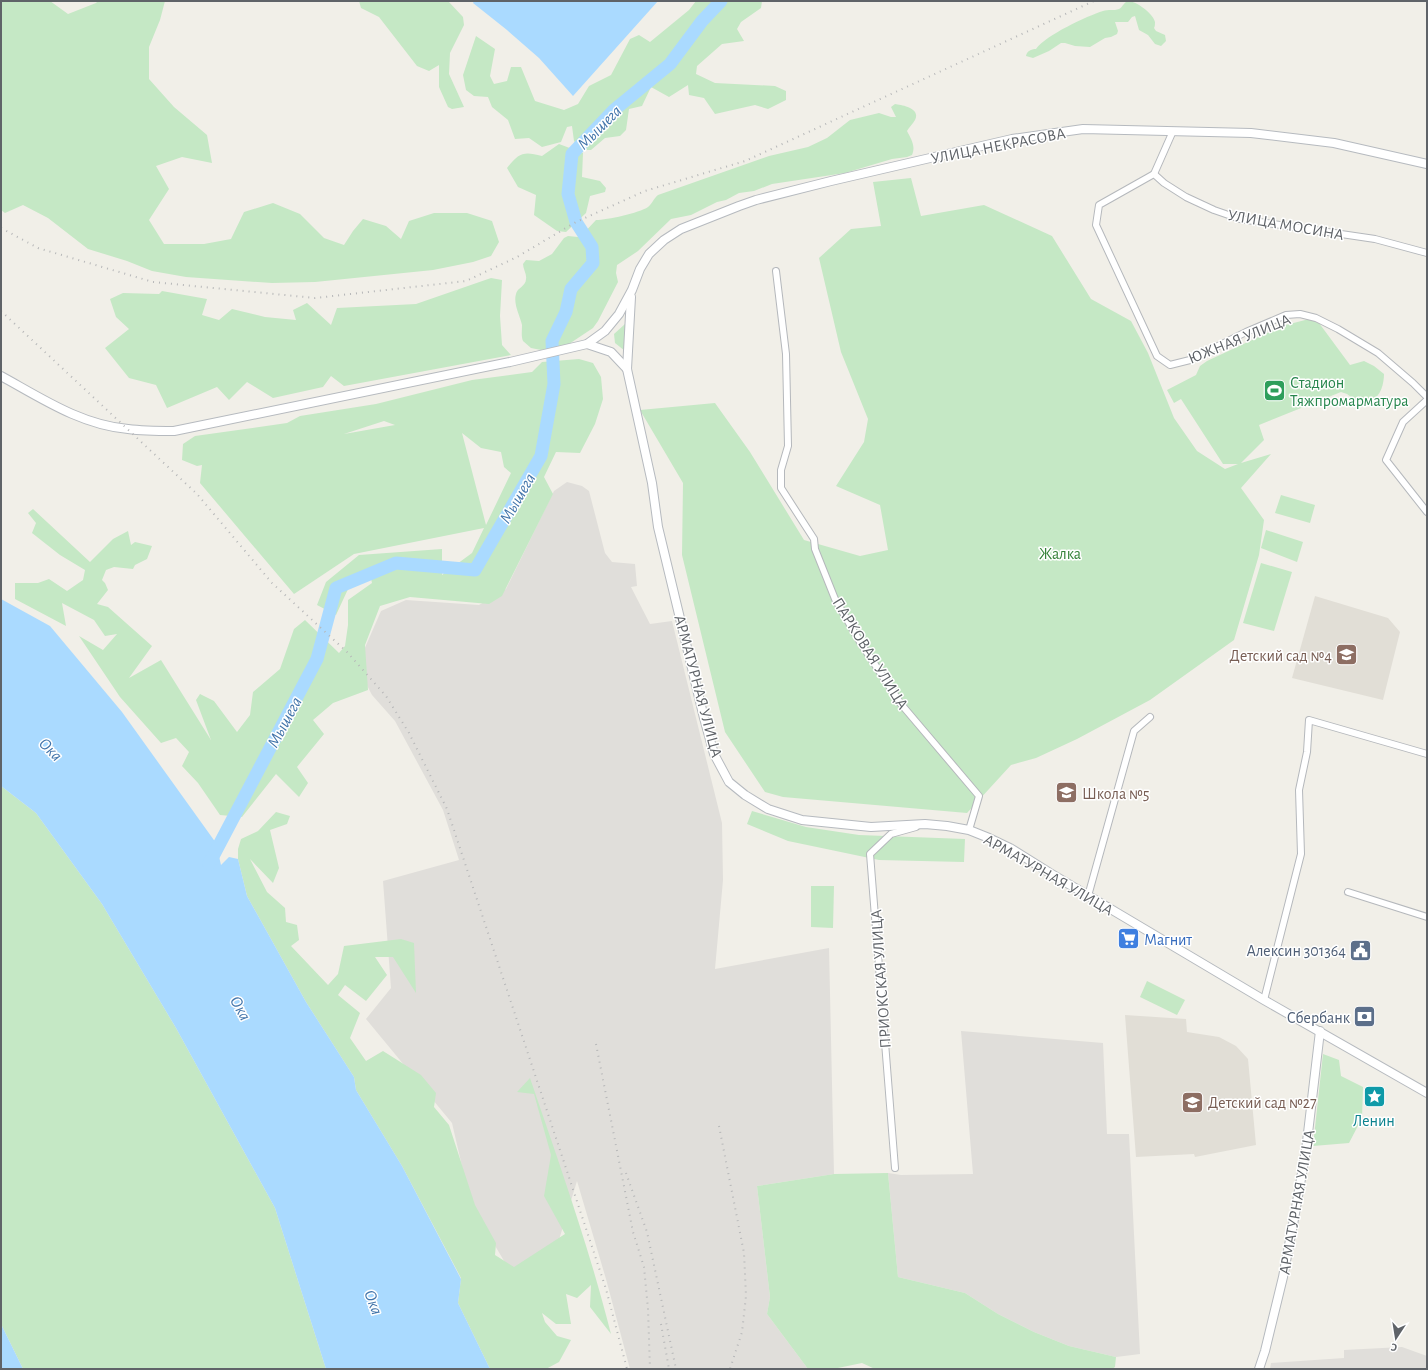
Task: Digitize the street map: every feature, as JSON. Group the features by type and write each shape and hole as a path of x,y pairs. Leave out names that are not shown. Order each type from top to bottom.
{"street":[{"name":"УЛИЦА НЕКРАСОВА","path":"1,376 76,416 93,422 127,429 174,431 587,344 599,337 613,323 625,305 644,260 655,247 681,229 756,200 1012,139 1083,129 1251,133 1334,143 1427,164"},
{"path":"1154,174 1172,131"},
{"name":"УЛИЦА МОСИНА","path":"1154,174 1164,183 1186,197 1214,210 1240,219 1375,239 1427,254"},
{"name":"ЮЖНАЯ УЛИЦА","path":"1154,174 1099,205 1096,225 1157,356 1170,365 1190,360 1246,332 1286,315 1300,314 1316,318 1338,329 1378,353 1427,397"},
{"name":"ПАРКОВАЯ УЛИЦА","path":"776,271 786,354 788,446 781,470 781,488 814,539 815,549 835,599 860,642 901,704 978,796 969,830"},
{"name":"УЛИЦА НЕКРАСОВА","path":"628,369 632,290"},
{"path":"587,344 611,352 628,369"},
{"name":"АРМАТУРНАЯ УЛИЦА","path":"628,369 652,483 658,526 704,718 714,754 729,782 745,796 768,809 802,820 870,827 925,824 947,826 969,830 989,838 1010,848 1264,1000 1427,1093"},
{"path":"1427,400 1403,422 1386,460 1427,512"},
{"path":"1088,896 1134,731 1150,717"},
{"path":"1264,1000 1301,854 1299,790 1306,752 1309,720 1427,754"},
{"name":"ПРИОКСКАЯ УЛИЦА","path":"895,1168 870,854 891,834 925,824"},
{"path":"1348,892 1427,917"},
{"name":"АРМАТУРНАЯ УЛИЦА","path":"1259,1369 1265,1352 1281,1285 1294,1219 1306,1150 1320,1032"}],"shaded area":[{"path":"567,482 582,486 589,491 605,553 612,562 635,564 637,586 631,587 650,624 672,621 722,823 723,880 715,969 829,948 834,1174 757,1186 770,1297 767,1314 808,1369 630,1369 606,1279 577,1181 558,1243 510,1271 471,1205 452,1123 366,1019 391,988 383,881 459,860 443,810 395,721 372,695 357,666 381,611 406,600 479,605 506,589 554,491"},
{"name":"Детский сад №4","path":"1315,596 1388,618 1400,632 1383,700 1292,678"},
{"name":"Детский сад №27","path":"1125,1015 1186,1019 1187,1032 1219,1037 1236,1046 1248,1059 1256,1145 1195,1157 1194,1154 1136,1157"},
{"path":"961,1031 1103,1043 1107,1134 1129,1134 1140,1354 1116,1357 1069,1346 1034,1332 998,1314 965,1293 898,1277 888,1173 901,1175 973,1174"},
{"path":"1402,1347 1427,1356 1427,1369 1270,1369 1271,1363 1344,1358 1344,1350"}],"green space":[{"path":"1,1 50,1 68,14 98,1 165,1 160,20 149,47 149,79 174,107 207,135 212,163 182,157 156,166 169,189 149,220 164,244 204,244 231,239 244,212 273,203 300,214 324,238 344,245 363,219 386,226 401,239 409,221 434,213 467,213 492,221 499,242 491,256 473,262 433,270 315,282 272,283 186,277 152,271 127,261 88,249 48,218 23,205 5,213 1,210"},
{"path":"359,1 448,1 463,17 464,25 450,53 449,74 464,107 452,109 448,107 439,87 439,65 429,71 417,66 379,17 361,8"},
{"path":"696,1 762,1 761,8 741,22 737,29 744,41 722,44 697,66 696,74 715,83 775,86 786,91 786,100 768,109 755,105 715,114 704,98 689,95 688,85 669,97 651,87 642,106 629,109 626,130 620,136 605,138 591,150 581,150 574,141 572,126 567,127 561,142 542,147 529,138 515,139 508,120 492,107 488,97 474,96 466,90 463,75 476,36 495,49 490,76 494,84 507,81 511,67 521,67 535,101 564,110 578,104 589,86 611,75 630,39 639,35 650,42 689,10"},
{"path":"1128,1 1140,5 1148,11 1154,19 1154,28 1156,31 1165,35 1166,41 1161,46 1155,44 1148,35 1139,30 1135,16 1128,22 1115,22 1118,31 1117,34 1105,38 1090,47 1061,43 1049,51 1033,58 1026,56 1032,49 1036,49 1057,32 1103,11 1119,9"},
{"path":"895,104 910,108 916,116 915,120 907,131 913,146 912,155 892,159 845,173 772,184 754,191 739,193 691,215 671,219 638,251 617,265 616,273 618,282 593,328 569,344 541,350 531,348 523,341 522,325 515,298 518,290 526,281 523,264 526,260 539,261 552,254 564,238 568,236 578,237 582,235 596,220 638,212 648,207 658,195 769,156 808,147 827,138 850,120 879,113 896,117 891,107"},
{"path":"559,144 583,153 582,177 600,181 606,188 605,192 590,196 586,213 566,232 557,231 534,215 536,195 518,187 507,168 518,156 522,154 542,156"},
{"name":"Жалка","path":"911,178 921,216 984,205 1052,236 1091,299 1131,321 1148,353 1174,418 1197,451 1225,469 1238,464 1223,464 1181,399 1174,403 1167,390 1196,375 1200,366 1207,361 1282,326 1309,319 1319,323 1350,365 1364,361 1374,366 1384,374 1378,396 1372,400 1356,401 1347,394 1341,392 1259,425 1264,440 1241,463 1271,454 1241,488 1264,520 1259,555 1234,640 1150,700 1077,739 1036,758 1011,765 967,813 783,797 765,792 725,732 682,555 683,483 640,410 715,403 750,452 804,540 860,556 888,550 880,505 836,486 864,442 868,419 841,352 819,258 851,229 881,226 873,182"},
{"path":"491,278 502,280 500,316 502,345 511,355 344,386 331,376 323,387 273,398 247,382 229,400 217,387 167,408 156,385 129,378 105,348 129,329 116,317 110,299 123,293 159,294 162,291 207,299 202,315 219,320 232,309 265,317 296,320 293,310 307,303 331,325 337,308 416,304"},
{"path":"625,324 625,351 615,343 614,334"},
{"path":"579,359 593,363 601,377 603,399 595,424 580,453 556,452 544,477 553,494 502,596 489,604 410,597 380,606 365,645 368,690 333,703 313,720 324,734 297,767 308,783 299,797 276,774 242,817 220,815 198,783 182,766 189,752 176,738 161,743 120,697 79,636 103,650 117,634 105,636 94,620 62,603 66,626 15,599 15,583 38,583 49,579 67,591 83,580 85,570 60,555 32,533 36,523 28,513 33,509 90,562 113,539 128,531 131,545 135,542 152,546 147,559 135,565 133,569 114,567 106,570 102,580 108,590 97,604 108,607 152,646 129,678 161,660 211,740 196,700 200,694 214,701 237,732 250,715 253,692 280,669 294,629 305,620 339,653 345,646 348,625 348,600 372,583 370,574 349,587 336,615 317,605 326,582 359,555 442,549 442,575 472,553 484,528 354,554 294,594 200,483 202,465 197,466 182,460 183,444 195,436 287,423 300,416 376,404 472,380 532,372 542,362","holes":["384,421 395,425 344,434","462,433 481,448 501,452 504,467 511,473 486,525"]},
{"path":"1281,495 1315,505 1310,523 1275,513"},
{"path":"1266,530 1303,542 1297,562 1261,548"},
{"path":"1261,563 1292,572 1274,631 1243,623"},
{"path":"1,786 36,813 102,904 176,1028 275,1208 326,1369 23,1369 1,1324"},
{"path":"752,811 806,827 859,835 965,839 964,862 879,860 788,841 747,824"},
{"path":"276,812 290,816 287,824 270,830 279,868 273,883 250,859 267,892 285,908 286,922 297,925 299,940 291,946 328,985 338,974 344,946 401,939 414,943 416,993 393,957 375,957 387,975 366,1001 345,985 338,995 360,1013 350,1038 366,1061 383,1051 421,1075 436,1093 434,1107 449,1125 475,1205 496,1243 495,1255 514,1267 565,1234 544,1196 551,1155 534,1094 517,1092 530,1078 563,1173 611,1334 590,1307 591,1285 577,1298 566,1294 571,1324 556,1324 542,1313 545,1322 557,1336 571,1340 559,1362 546,1369 490,1369 458,1303 461,1278 402,1166 356,1090 354,1077 306,1002 247,896 238,859 238,849 241,839 258,831"},
{"path":"811,886 834,886 833,928 811,927"},
{"path":"1147,981 1185,1000 1177,1015 1140,997"},
{"path":"1323,1054 1339,1060 1341,1076 1363,1087 1362,1118 1349,1143 1313,1146"},
{"path":"888,1173 898,1277 965,1293 998,1314 1034,1332 1069,1346 1116,1357 1115,1367 1112,1369 875,1369 862,1363 833,1369 808,1369 767,1314 770,1297 757,1186 834,1174"}],"water":[{"path":"474,1 658,1 573,96 539,58 473,3"},
{"name":"Ока","path":"1,599 50,626 122,712 216,843 221,865 229,857 238,859 247,896 306,1002 354,1077 356,1090 402,1166 461,1279 458,1303 490,1369 326,1369 275,1208 176,1028 102,904 36,813 1,786"},
{"path":"1,1324 23,1369 1,1369"}],"waterway":[{"name":"Мышега","path":"209,864 317,659 336,588 396,563 475,570 541,456 554,384 552,341 566,312 571,289 593,263 592,247 576,222 568,194 572,154 614,110 670,64 702,21 721,1"}],"railway":[{"path":"1,228 38,248 153,282 315,298 466,281 517,257 576,222 645,191 745,161 1094,1"},
{"path":"1,311 197,494 272,583 347,652 386,696 409,733 447,809 606,1289 627,1369"},
{"path":"596,1044 633,1232 644,1267 648,1309 650,1369"},
{"path":"719,1126 744,1253 746,1296 742,1332 730,1369"},
{"path":"626,1173 647,1232 676,1369"},
{"path":"661,1324 669,1369"}],"place":[{"name":"Стадион Тяжпромарматура","path":"1274,391"},
{"name":"Детский сад №4","path":"1347,655"},
{"name":"Школа №5","path":"1067,793"},
{"name":"Магнит","path":"1129,939"},
{"name":"Алексин 301364","path":"1361,950"},
{"name":"Сбербанк","path":"1365,1017"},
{"name":"Ленин","path":"1374,1097"},
{"name":"Детский сад №27","path":"1192,1102"}]}
